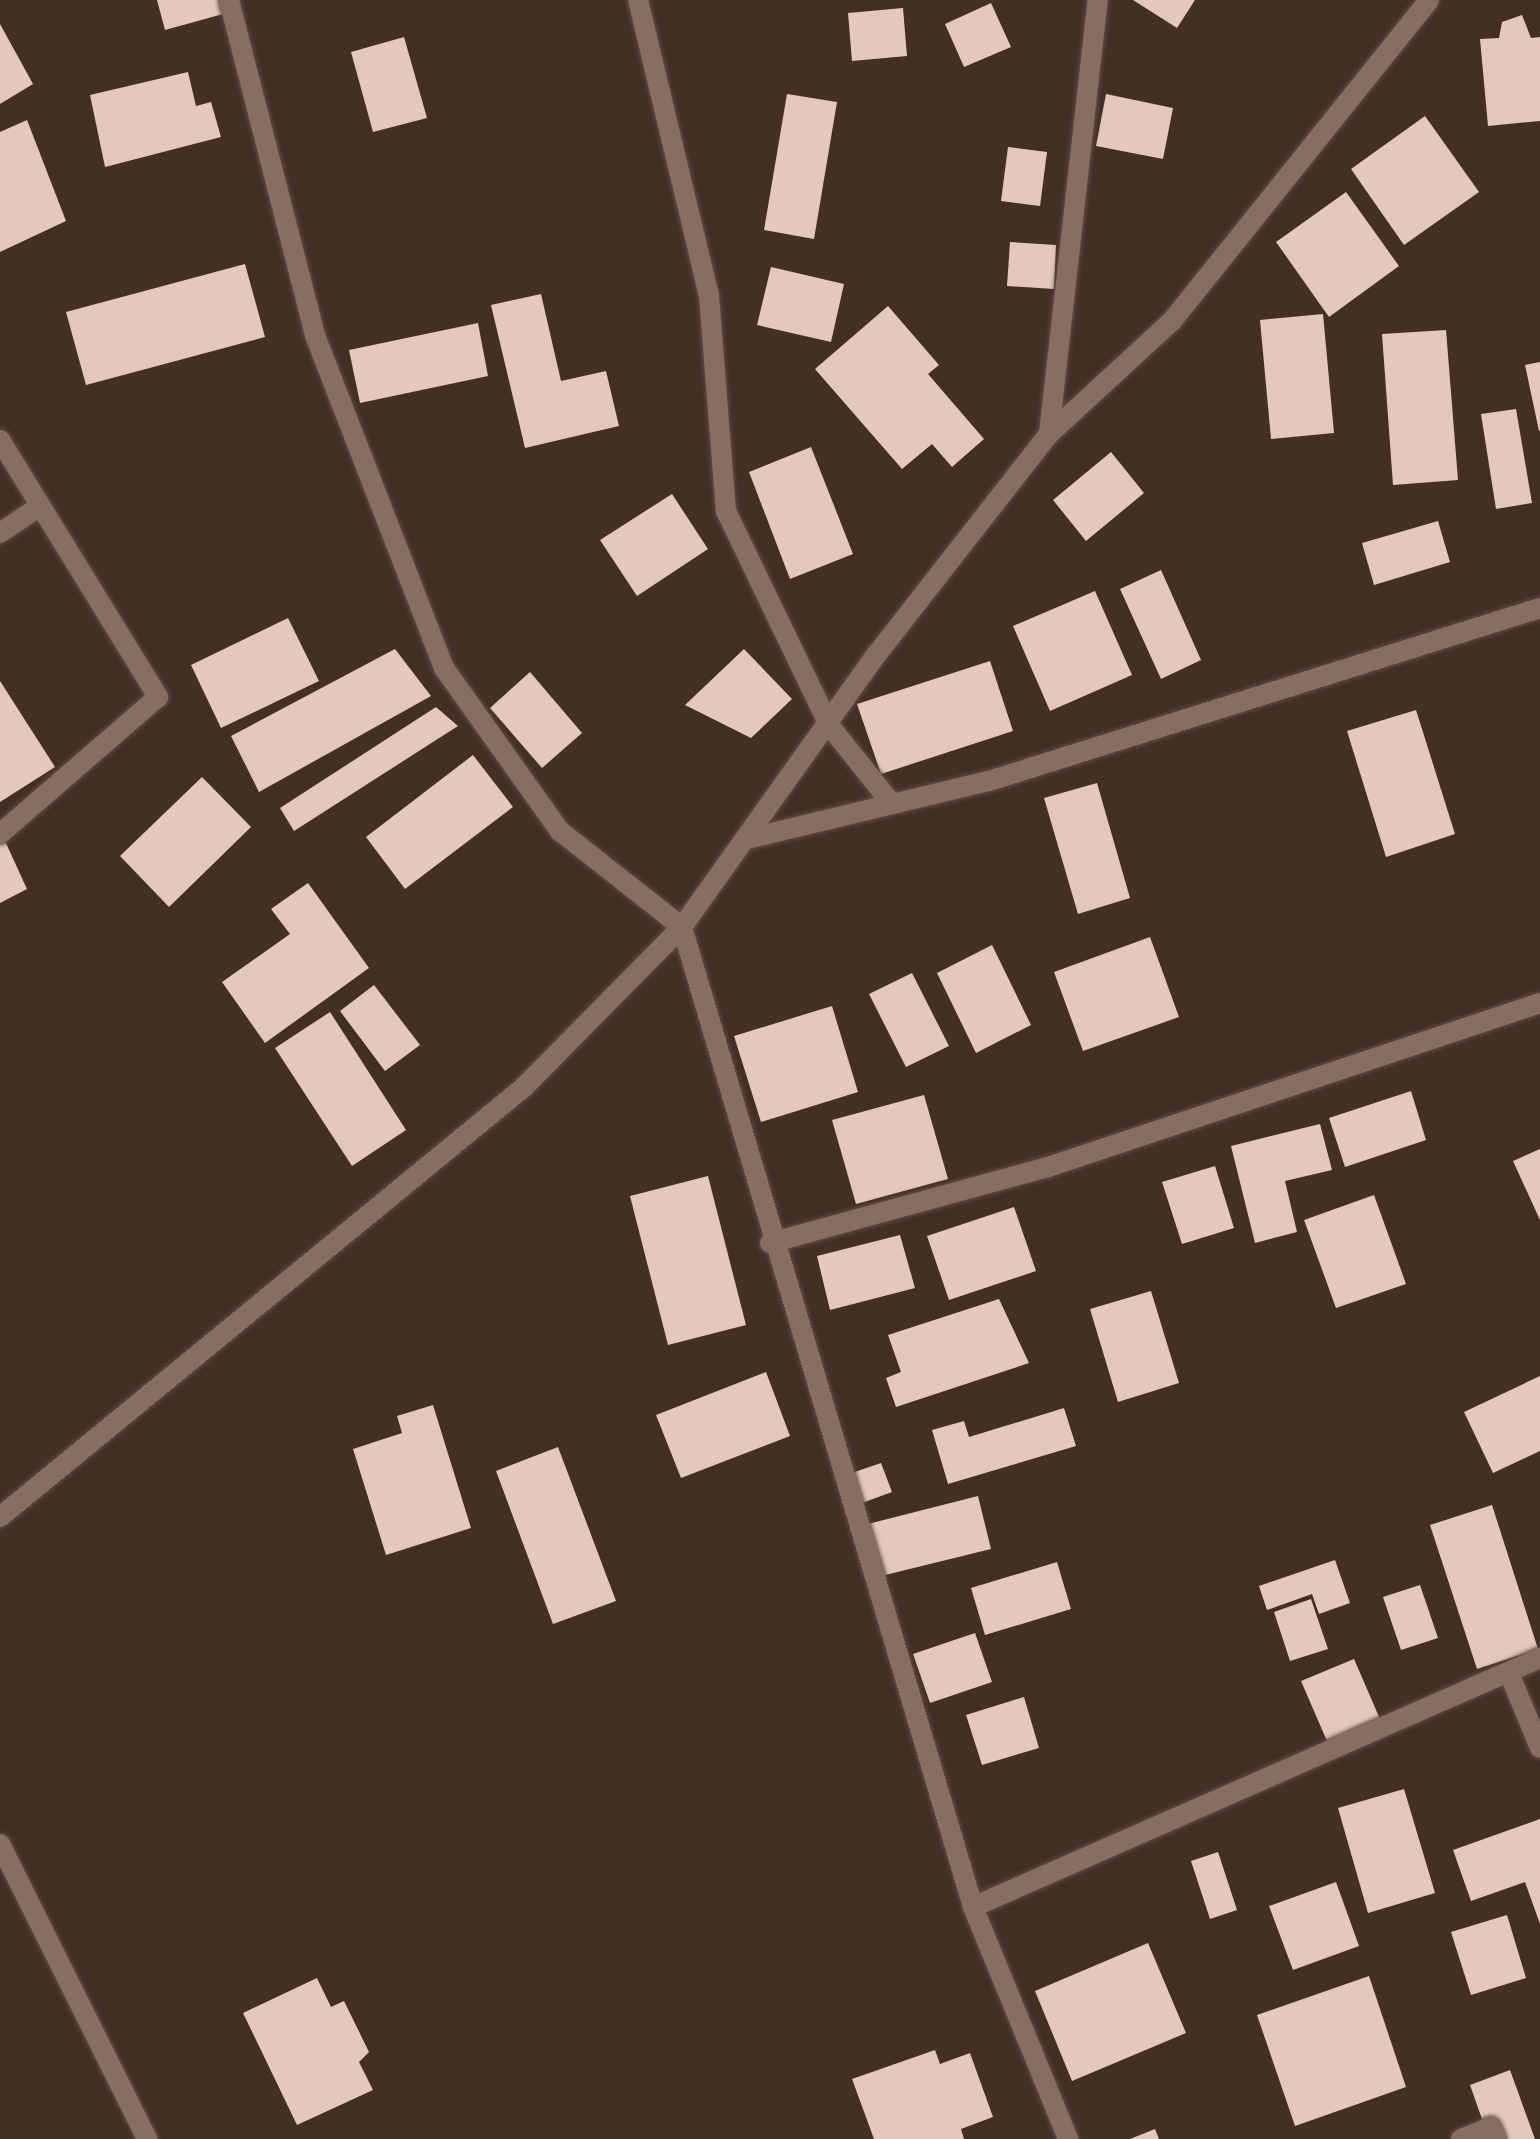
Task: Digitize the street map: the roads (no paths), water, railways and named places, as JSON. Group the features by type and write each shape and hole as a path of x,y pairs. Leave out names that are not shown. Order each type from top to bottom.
{"street":[{"path":"229,0 316,338 444,668 560,831 682,927 770,1243 973,1907 1068,2139"},
{"path":"638,0 709,296 726,511 829,725 892,804"},
{"path":"1049,434 1098,0"},
{"path":"0,1517 524,1087 682,927 751,838 829,725 1049,434 1172,321 1429,0"},
{"path":"0,440 158,697 0,834"},
{"path":"0,533 40,506"},
{"path":"751,838 989,781 1540,608"},
{"path":"770,1243 1048,1167 1540,1003"},
{"path":"973,1907 1540,1658"},
{"path":"1509,1673 1540,1748"},
{"path":"0,1844 147,2139"},
{"path":"1461,2139 1491,2127 1496,2139"}]}
